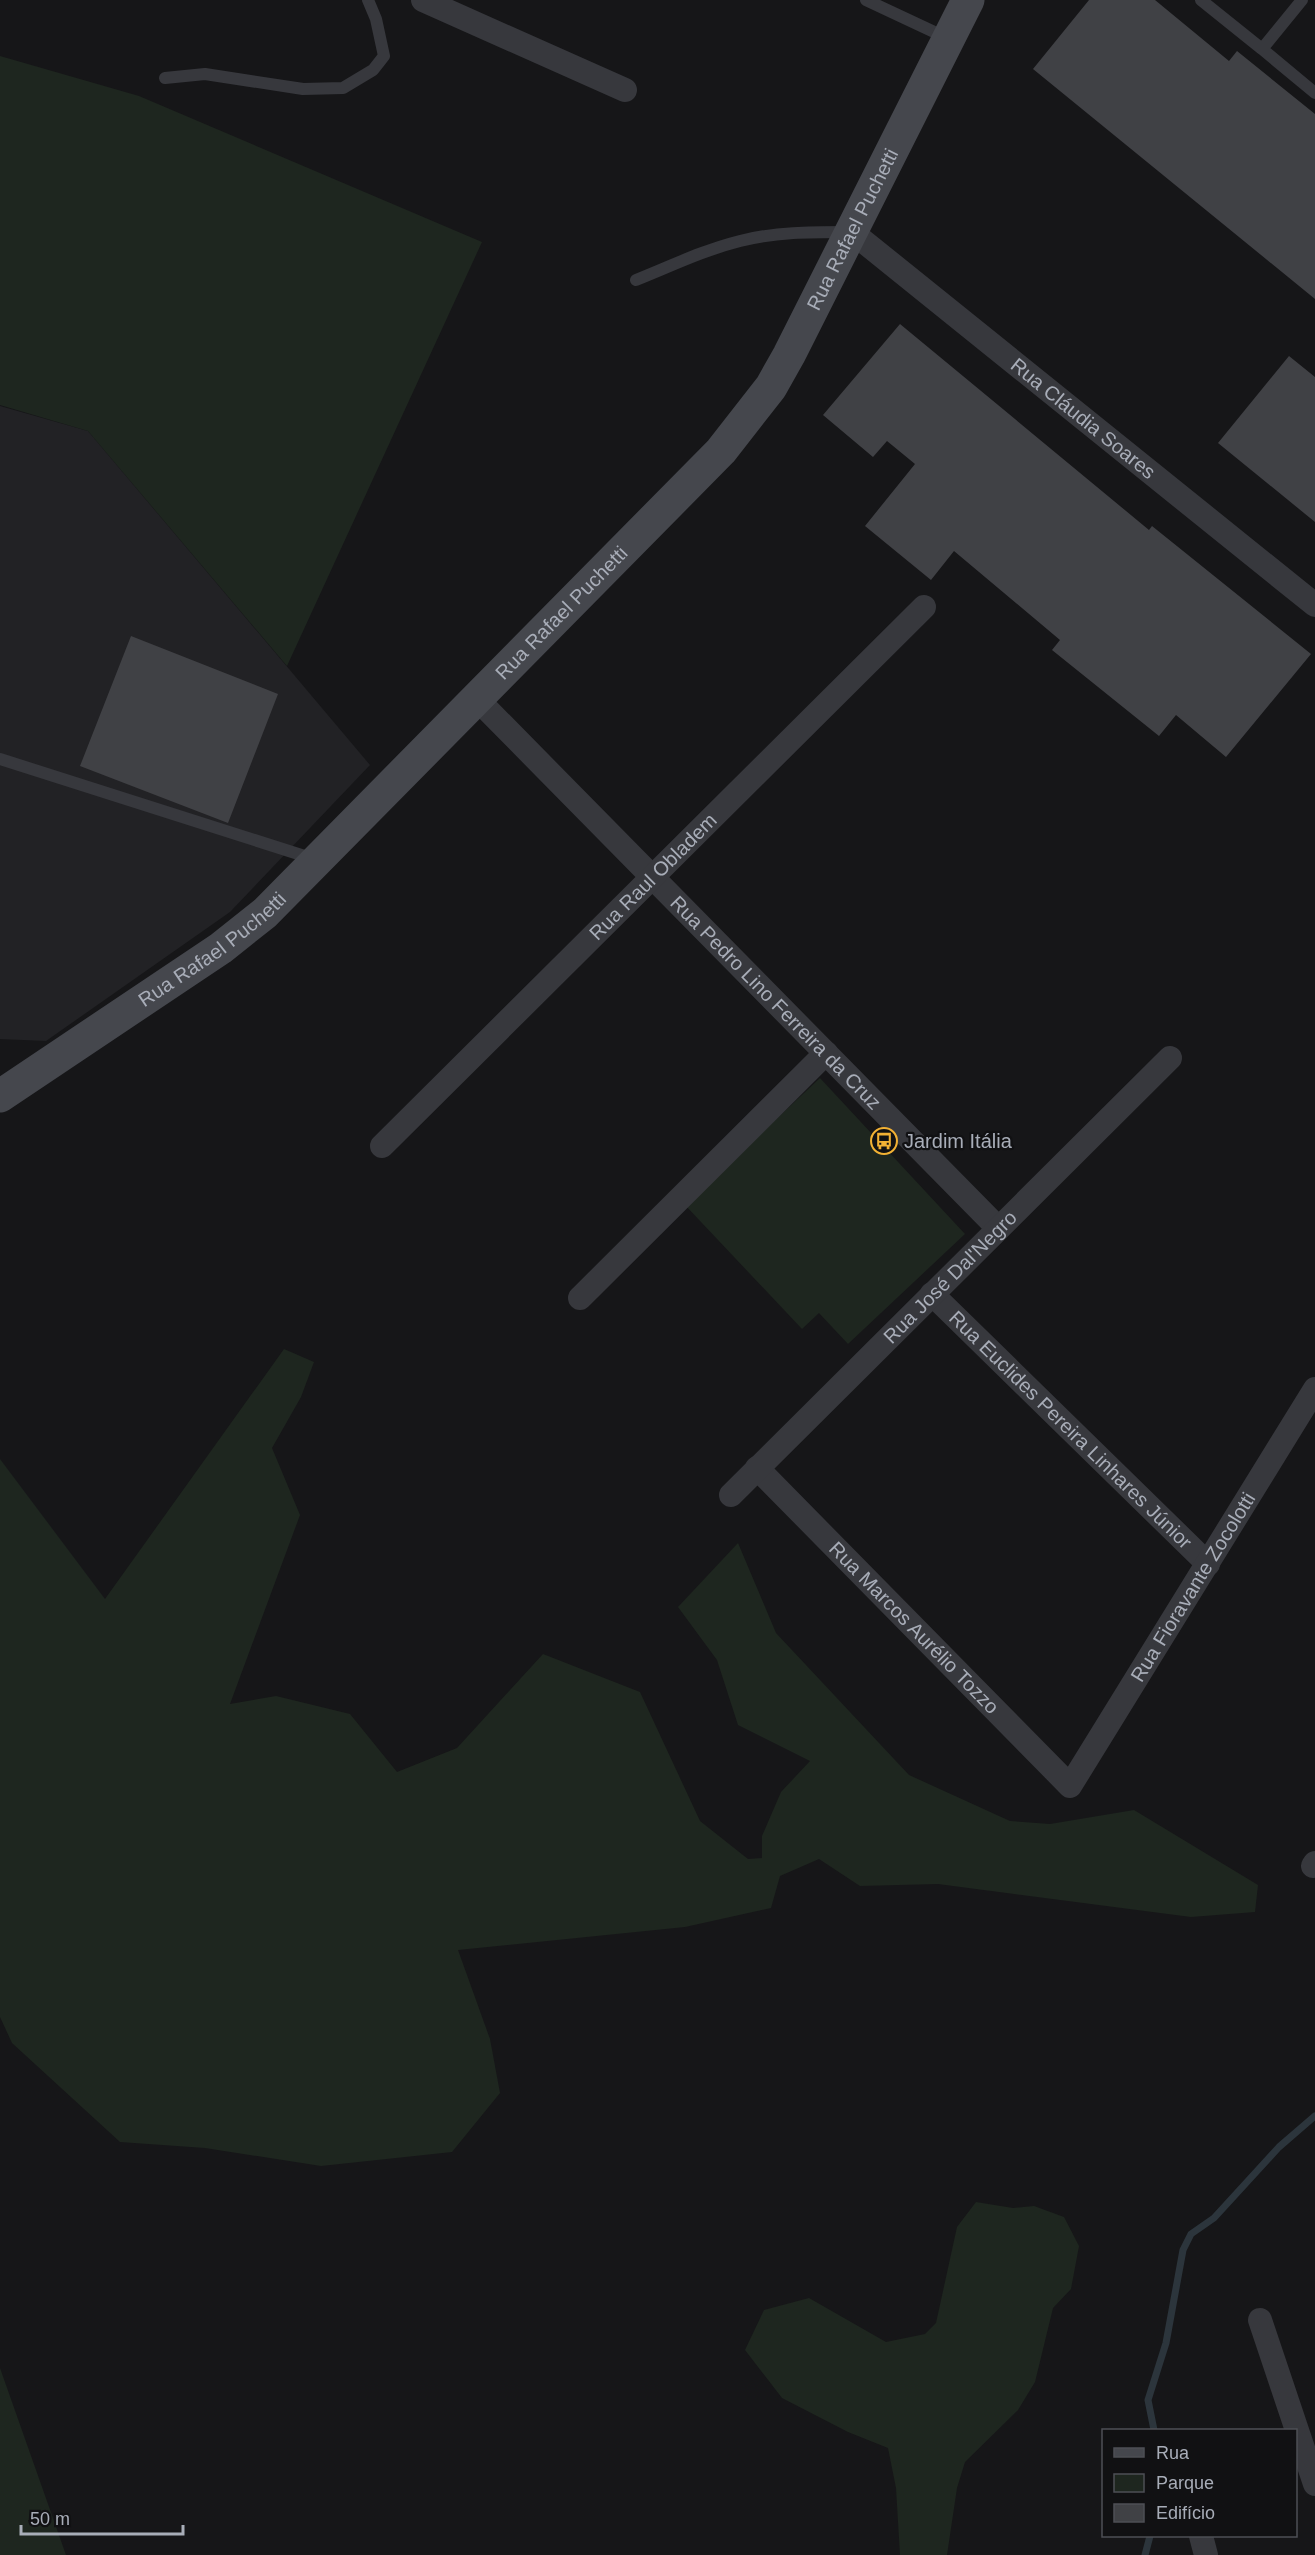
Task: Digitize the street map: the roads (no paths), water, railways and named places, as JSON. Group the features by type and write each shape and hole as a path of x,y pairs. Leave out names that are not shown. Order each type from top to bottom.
{"street":[{"path":"423,0 626,90"},
{"name":"Rua Rafael Puchetti","path":"0,1096 221,948 265,913 695,480 747,419 789,355 968,0"},
{"name":"Rua Cláudia Soares","path":"852,232 1315,605"},
{"name":"Rua Raul Obladem","path":"382,1146 924,607"},
{"name":"Rua Pedro Lino Ferreira da Cruz","path":"477,699 998,1228"},
{"path":"580,1298 826,1053"},
{"name":"Rua José Dal'Negro","path":"731,1495 1170,1058"},
{"name":"Rua Euclides Pereira Linhares Júnior","path":"932,1294 1208,1564"},
{"name":"Rua Fioravante Zocolotti","path":"1070,1786 1315,1389"},
{"name":"Rua Marcos Aurélio Tozzo","path":"758,1468 1070,1786"},
{"path":"1260,2320 1297,2429"},
{"path":"1297,2430 1315,2484"},
{"path":"1202,2537 1206,2555"}],"lane":[{"path":"165,78 206,74 303,89 343,88 373,70 384,56 376,19 368,0"},
{"path":"866,0 948,39"},
{"path":"1201,0 1315,93"},
{"path":"1262,49 1302,0"},
{"path":"636,280 697,255 742,240 795,232 852,232"},
{"path":"0,759 318,860"}],"waterway":[{"path":"1154,2429 1148,2400 1166,2343 1183,2250 1191,2234 1214,2218 1279,2147 1315,2116"},
{"path":"1145,2555 1150,2537"}],"place":[{"name":"Jardim Itália","path":"884,1141"}]}
